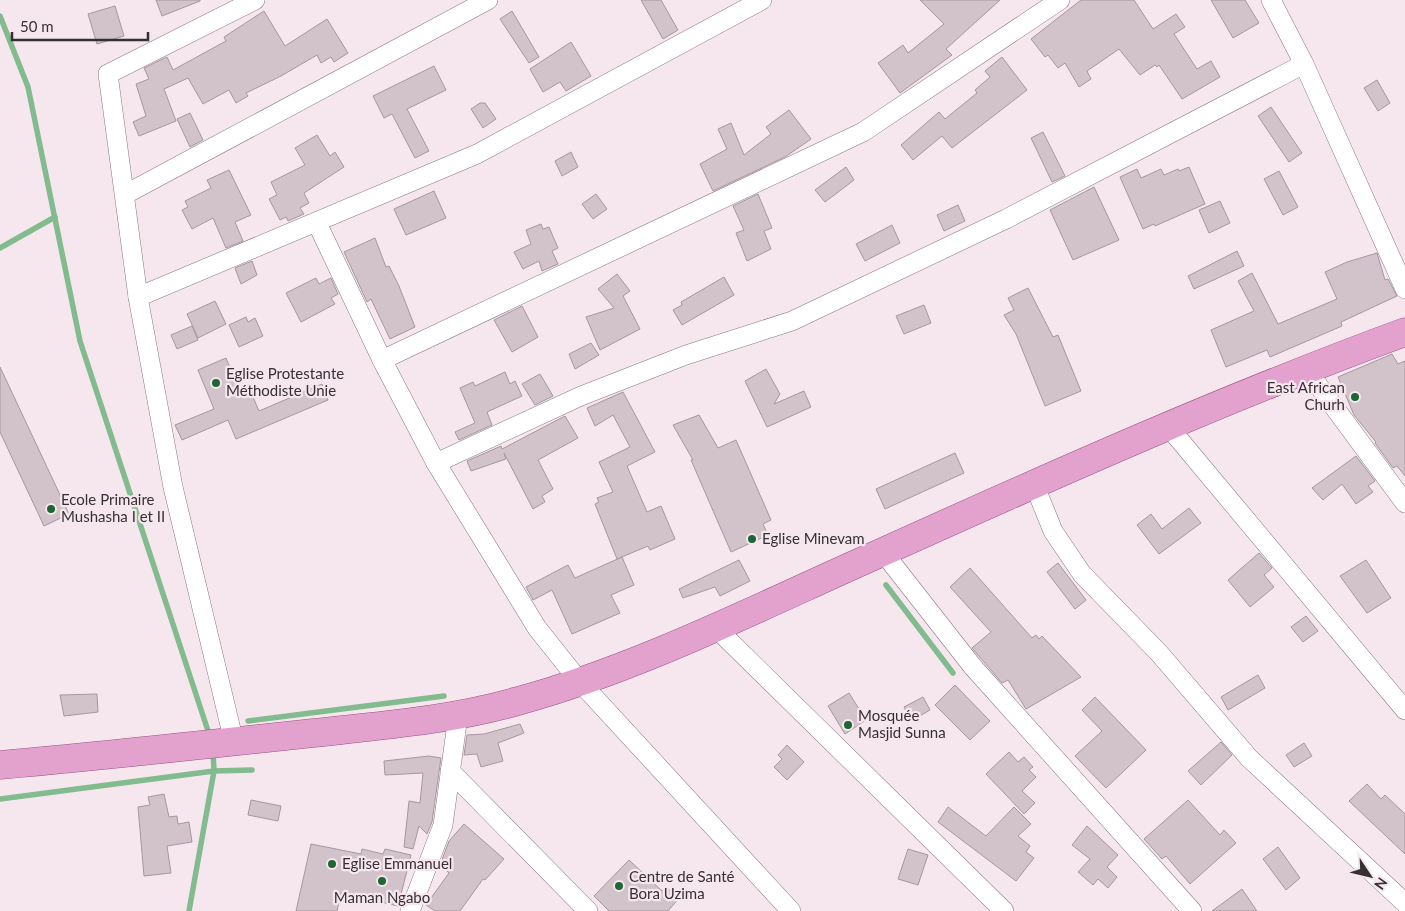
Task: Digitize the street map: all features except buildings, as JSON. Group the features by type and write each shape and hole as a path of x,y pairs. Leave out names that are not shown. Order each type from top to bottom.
{"main road":[{"path":"0,765 184,748 458,716 517,702 580,682 715,627 1167,425 1306,369 1405,332"}],"street":[{"path":"234,742 173,487 138,296 126,194 108,74 255,0"},
{"path":"126,194 488,0"},
{"path":"138,296 317,223 477,154 762,0"},
{"path":"382,360 863,132 1060,0"},
{"path":"1271,0 1304,64 1405,289"},
{"path":"436,463 581,396 686,355 792,321 1006,219 1304,64"},
{"path":"317,223 382,360 436,463 537,628 580,682 791,911"},
{"path":"1306,369 1405,502"},
{"path":"1167,425 1405,710"},
{"path":"1034,484 1053,531 1082,574 1159,653 1249,758 1405,903"},
{"path":"882,552 973,667 1192,911"},
{"path":"715,627 1004,911"},
{"path":"410,911 443,825 458,716"},
{"path":"450,771 588,911"}],"waterway":[{"path":"0,16 28,87 80,341 210,737"},
{"path":"0,248 55,217"},
{"path":"886,585 953,673"},
{"path":"248,721 444,696"},
{"path":"189,911 214,771 213,751"},
{"path":"0,799 214,771 252,770"}],"place":[{"name":"Eglise Protestante Méthodiste Unie","path":"216,383"},
{"name":"East African Churh","path":"1355,397"},
{"name":"Ecole Primaire Mushasha I et II","path":"51,509"},
{"name":"Eglise Minevam","path":"752,539"},
{"name":"Mosquée Masjid Sunna","path":"848,725"},
{"name":"Eglise Emmanuel","path":"332,864"},
{"name":"Maman Ngabo","path":"382,881"},
{"name":"Centre de Santé Bora Uzima","path":"619,886"}]}
